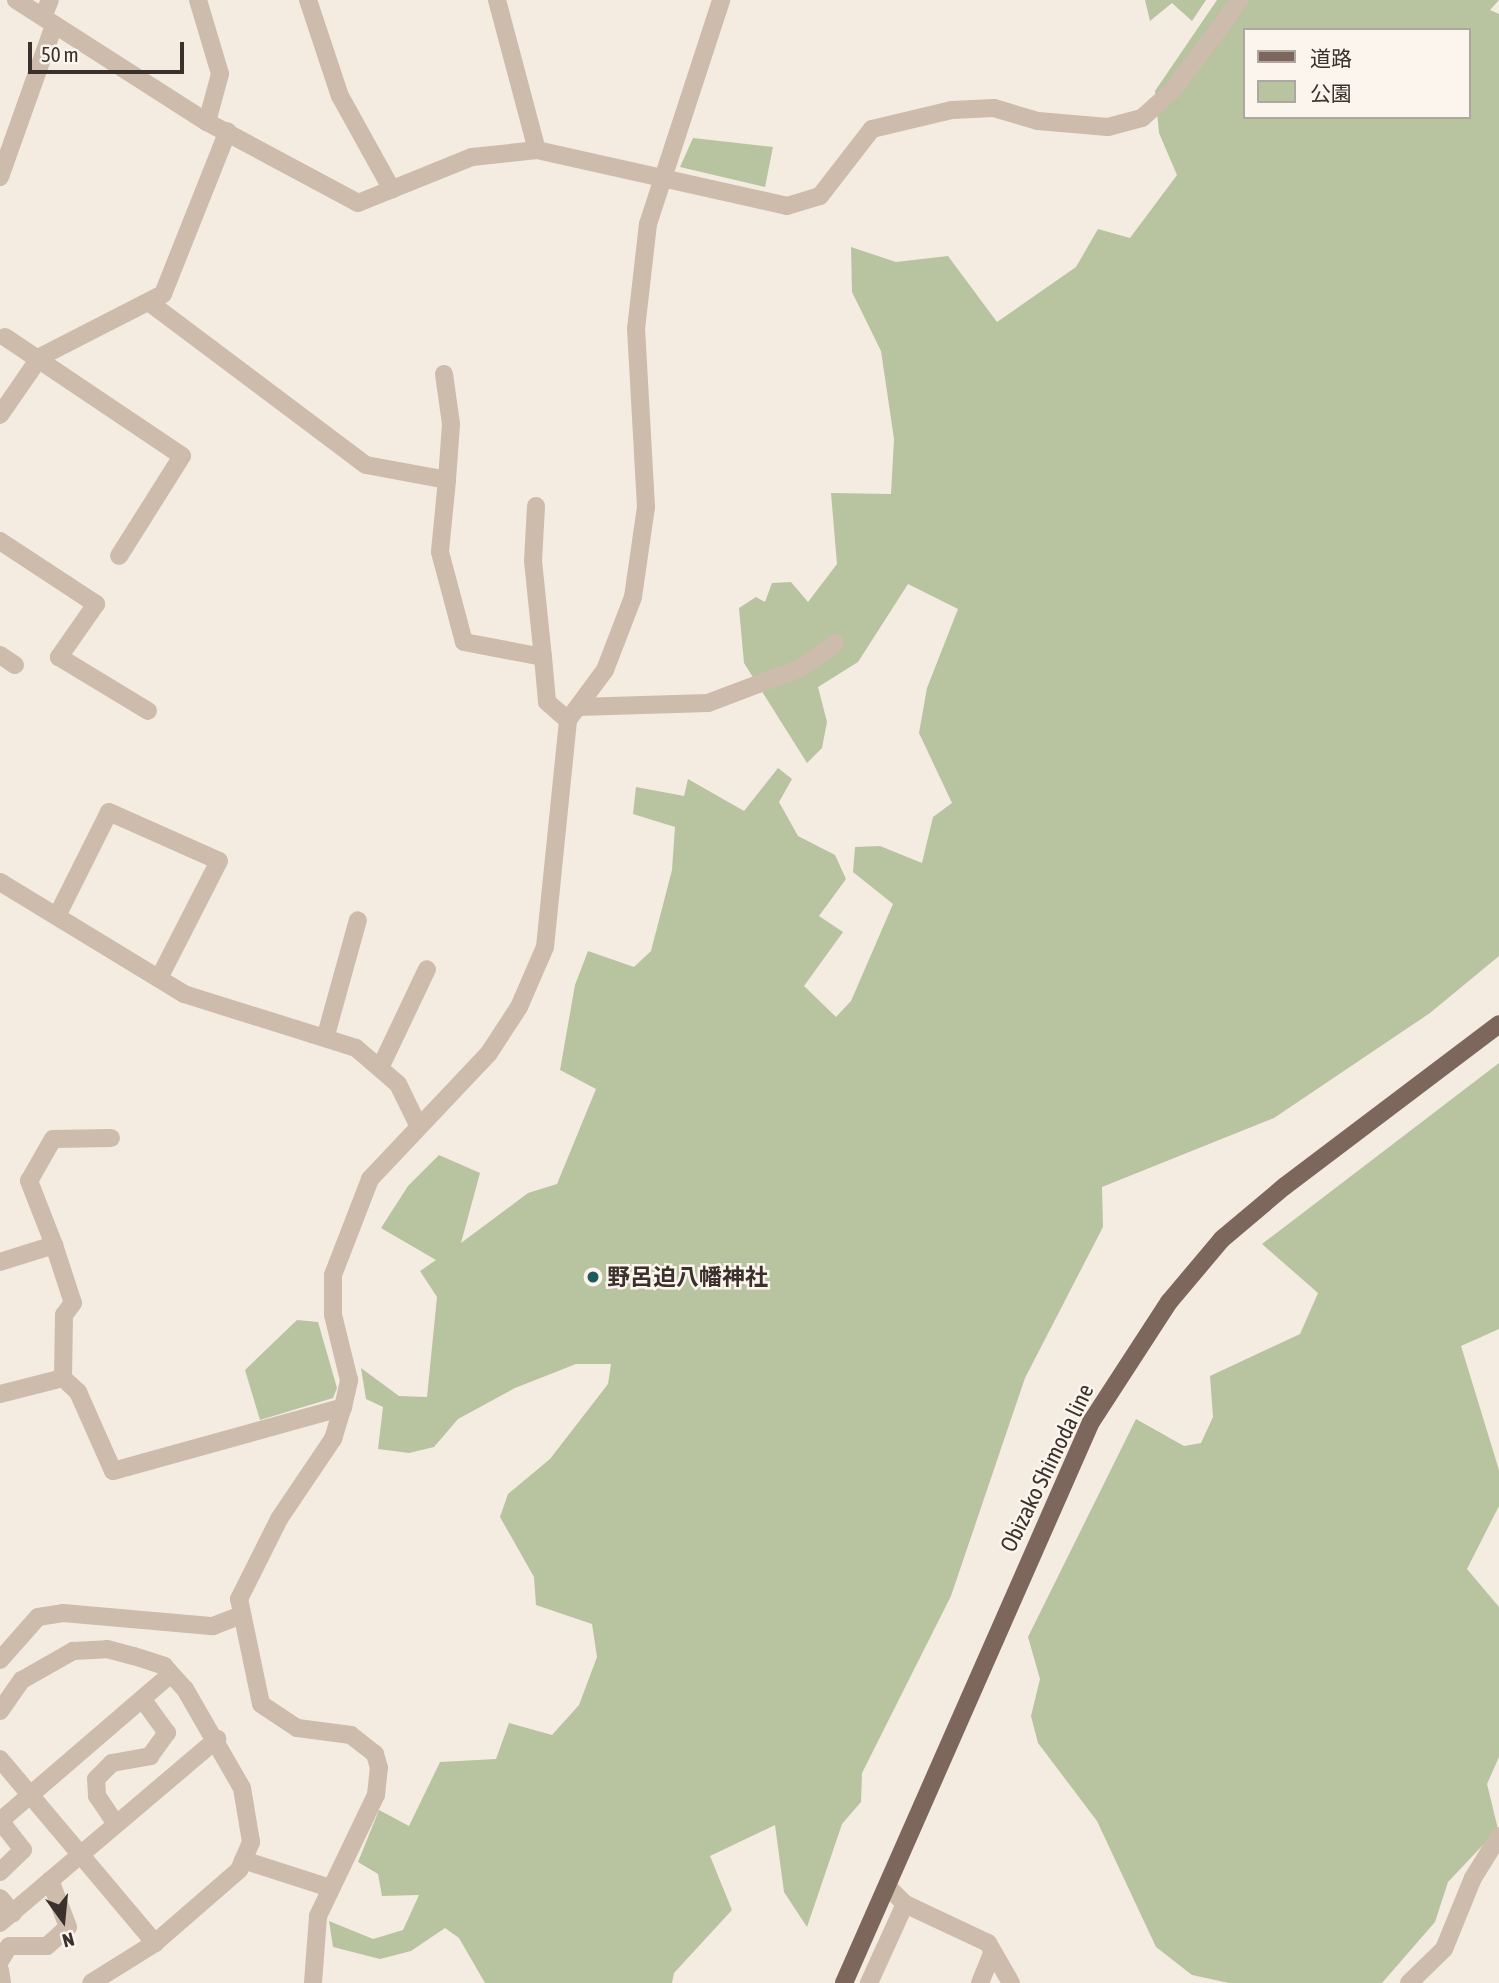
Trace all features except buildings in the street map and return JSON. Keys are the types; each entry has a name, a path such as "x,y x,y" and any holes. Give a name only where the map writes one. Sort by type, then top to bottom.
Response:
{"main road":[{"name":"Obizako Shimoda line","path":"844,1983 1091,1422 1169,1302 1222,1239 1285,1186 1499,1024"}],"street":[{"path":"16,0 207,122 358,202 472,157 537,150 663,173 788,206 820,196 872,129 952,110 994,108 1038,121 1108,127 1133,122 1173,90 1240,0"},
{"path":"0,177 48,21 50,0"},
{"path":"198,0 220,74 207,122"},
{"path":"308,0 340,96 392,190"},
{"path":"497,0 537,150"},
{"path":"313,1983 314,1935 330,1888 376,1795 375,1754 351,1735 298,1728 261,1704 239,1616 239,1599 253,1565 333,1439 343,1407 349,1380 333,1315 333,1275 370,1179 417,1123 489,1053 519,1007 545,947 573,713 605,670 633,597 646,508 636,330 648,224 720,0"},
{"path":"0,415 40,356 150,303 163,294 228,131"},
{"path":"150,303 366,465 447,480"},
{"path":"5,337 40,356 182,456 119,556"},
{"path":"444,374 451,424 440,552 464,642 543,657"},
{"path":"536,506 533,561 547,702 573,713 708,703 801,668 835,643"},
{"path":"0,541 96,604 59,656 148,710"},
{"path":"57,916 109,812 219,861 159,978"},
{"path":"0,882 159,978 261,1021 326,1035 381,1066 417,1123"},
{"path":"326,1035 358,920"},
{"path":"381,1066 427,969"},
{"path":"111,1138 53,1139 29,1181 73,1303 64,1315 63,1378 78,1392 113,1471 343,1407"},
{"path":"0,1262 54,1245"},
{"path":"0,1394 63,1378"},
{"path":"0,1660 38,1617 63,1613 213,1626 239,1616"},
{"path":"0,1711 22,1680 73,1651 107,1649 171,1674 217,1739 242,1788 251,1842 243,1860 215,1894 155,1943 91,1983"},
{"path":"0,1872 23,1850 0,1821 171,1674"},
{"path":"116,1824 97,1796 96,1779 112,1763 150,1756 164,1746 167,1733 143,1700"},
{"path":"0,1898 6,1918 217,1739"},
{"path":"0,1759 7,1781 29,1795 155,1943"},
{"path":"1409,1983 1444,1949 1473,1878 1499,1836"},
{"path":"243,1860 330,1888"},
{"path":"0,1961 9,1946 47,1946 68,1927 50,1880"},
{"path":"888,1888 905,1904 988,1943 1011,1983"},
{"path":"869,1983 905,1904"},
{"path":"979,1983 992,1954"},
{"path":"0,1970 2,1983"}],"green space":[{"path":"1145,0 1206,0 1192,21 1172,3 1150,21"},
{"path":"1217,0 1499,0 1490,10 1499,14 1499,956 1430,1013 1274,1118 1102,1187 1103,1227 1025,1378 951,1596 862,1773 861,1802 842,1824 807,1927 784,1892 775,1825 710,1856 732,1910 674,1973 672,1983 485,1983 459,1938 445,1928 411,1951 380,1959 333,1947 329,1921 373,1939 403,1930 419,1895 382,1896 378,1874 358,1862 379,1810 409,1826 440,1762 496,1759 509,1723 552,1735 579,1705 597,1657 592,1624 536,1605 534,1577 500,1517 508,1494 550,1459 608,1384 611,1364 576,1364 515,1388 458,1419 434,1447 409,1453 378,1449 383,1407 366,1399 361,1368 399,1396 427,1397 437,1297 420,1271 436,1260 381,1228 408,1186 439,1155 480,1173 461,1243 528,1193 557,1184 596,1089 560,1070 575,985 588,951 634,967 651,951 672,870 675,827 633,814 636,787 684,796 688,779 744,811 778,768 792,779 779,802 798,836 835,855 846,879 819,916 843,932 804,986 836,1017 851,1001 893,904 853,872 855,847 880,846 922,863 933,817 952,803 919,733 927,688 958,609 908,584 858,662 818,687 827,722 822,748 807,763 744,663 739,608 756,597 765,602 772,583 791,582 808,602 837,564 831,493 891,494 894,439 881,351 852,292 851,247 896,262 948,256 997,322 1076,267 1098,229 1130,238 1177,175 1159,133 1155,91"},
{"path":"693,138 773,147 765,187 680,167"},
{"path":"1499,1063 1499,1329 1461,1346 1499,1470 1499,1506 1467,1569 1499,1607 1499,1757 1487,1784 1498,1829 1448,1882 1435,1922 1382,1983 1229,1983 1192,1975 1156,1947 1097,1821 1038,1743 1031,1716 1040,1679 1028,1637 1136,1419 1184,1446 1201,1443 1213,1417 1210,1376 1300,1334 1318,1293 1262,1244"},
{"path":"297,1320 318,1322 337,1388 333,1398 260,1420 245,1370"}],"place":[{"name":"野呂迫八幡神社","path":"593,1277"}]}
